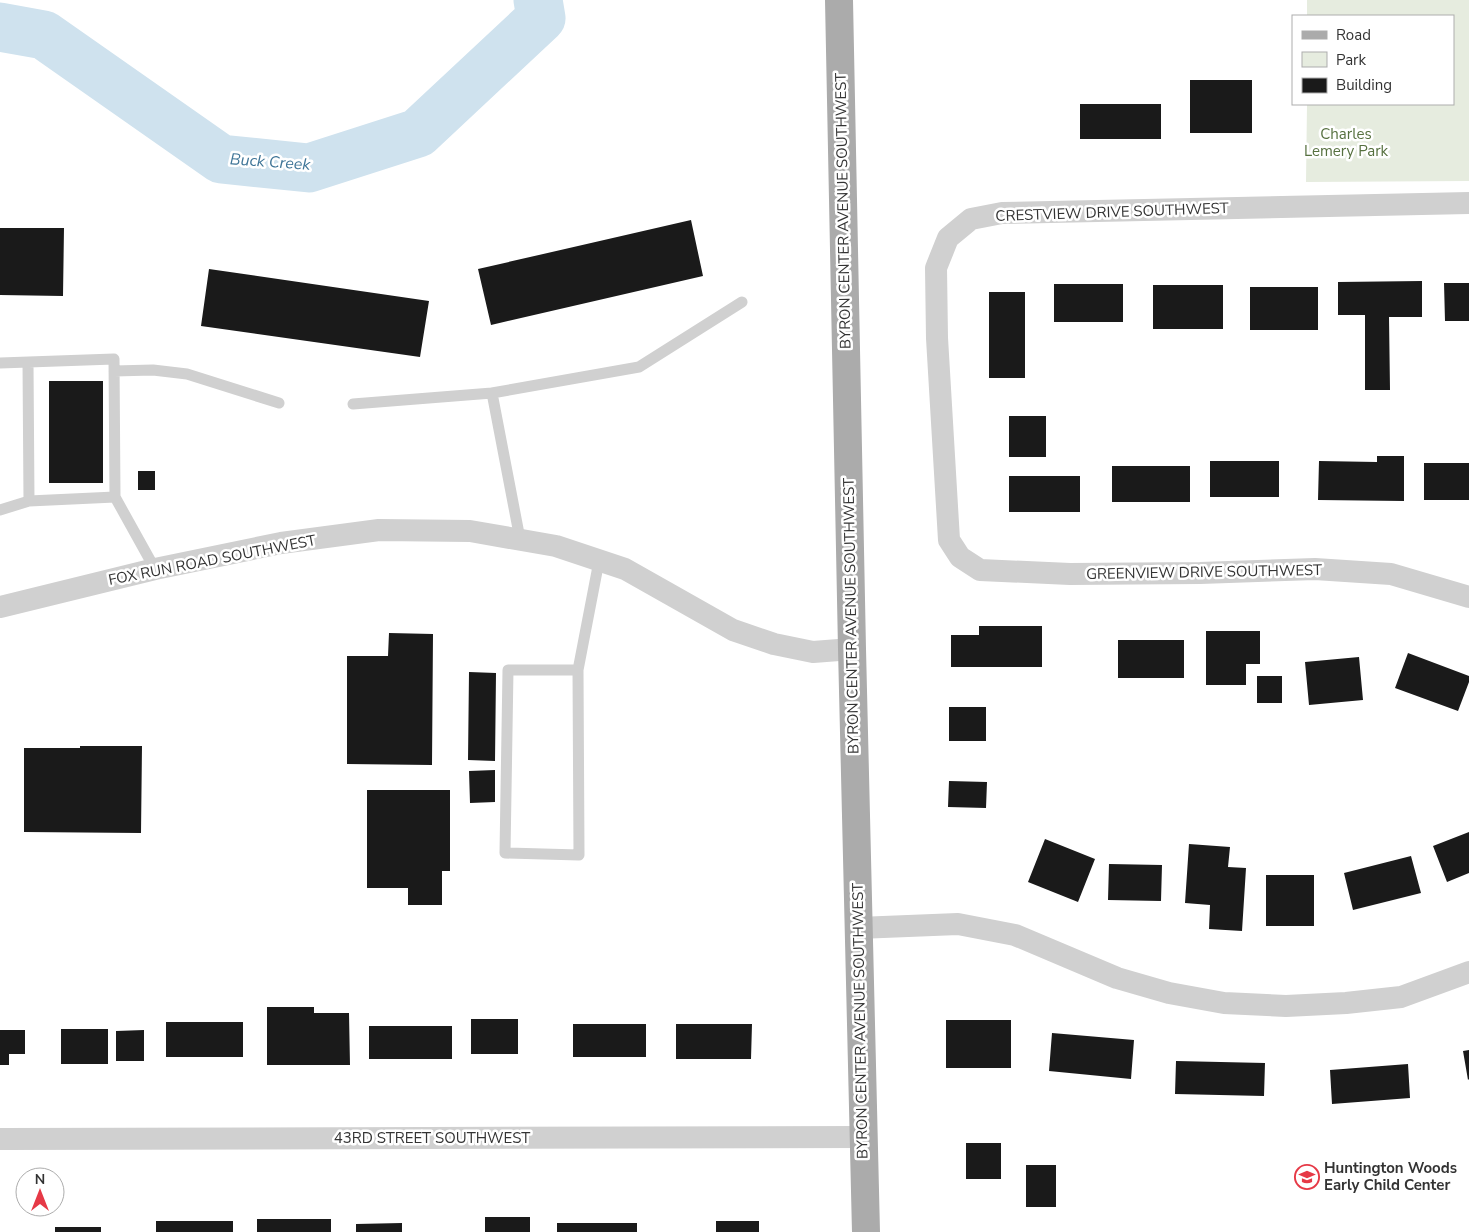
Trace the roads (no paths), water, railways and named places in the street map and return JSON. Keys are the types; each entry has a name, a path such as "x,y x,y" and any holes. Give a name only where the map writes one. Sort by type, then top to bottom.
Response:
{"main road":[{"name":"BYRON CENTER AVENUE SOUTHWEST","path":"839,0 866,1232"}],"street":[{"name":"CRESTVIEW DRIVE SOUTHWEST","path":"949,540 936,268 948,238 971,219 1002,213 1469,203"},
{"name":"FOX RUN ROAD SOUTHWEST","path":"0,607 155,569 281,543 379,530 470,531 556,546 625,570 733,630 766,641 813,652 852,649"},
{"name":"GREENVIEW DRIVE SOUTHWEST","path":"949,540 960,557 980,570 1080,574 1200,573 1315,568 1391,574 1469,597"},
{"path":"858,928 958,924 1014,935 1117,978 1170,993 1224,1003 1286,1006 1346,1004 1401,997 1469,972"},
{"name":"43RD STREET SOUTHWEST","path":"0,1139 863,1137"}],"lane":[{"path":"353,404 492,394 639,367 742,302"},
{"path":"0,364 114,359 115,496 155,569"},
{"path":"28,363 29,501"},
{"path":"114,371 153,370 187,374 279,403"},
{"path":"492,394 520,539"},
{"path":"0,510 29,501 115,496"},
{"path":"578,670 508,670 505,853 579,855 578,670 599,561"}],"waterway":[{"name":"Buck Creek","path":"0,27 44,35 221,159 309,168 418,133 541,18 538,0"}],"place":[{"name":"Huntington Woods Early Child Center","path":"1307,1177"}],"park label":[{"name":"Charles Lemery Park","path":"1346,142"}]}
